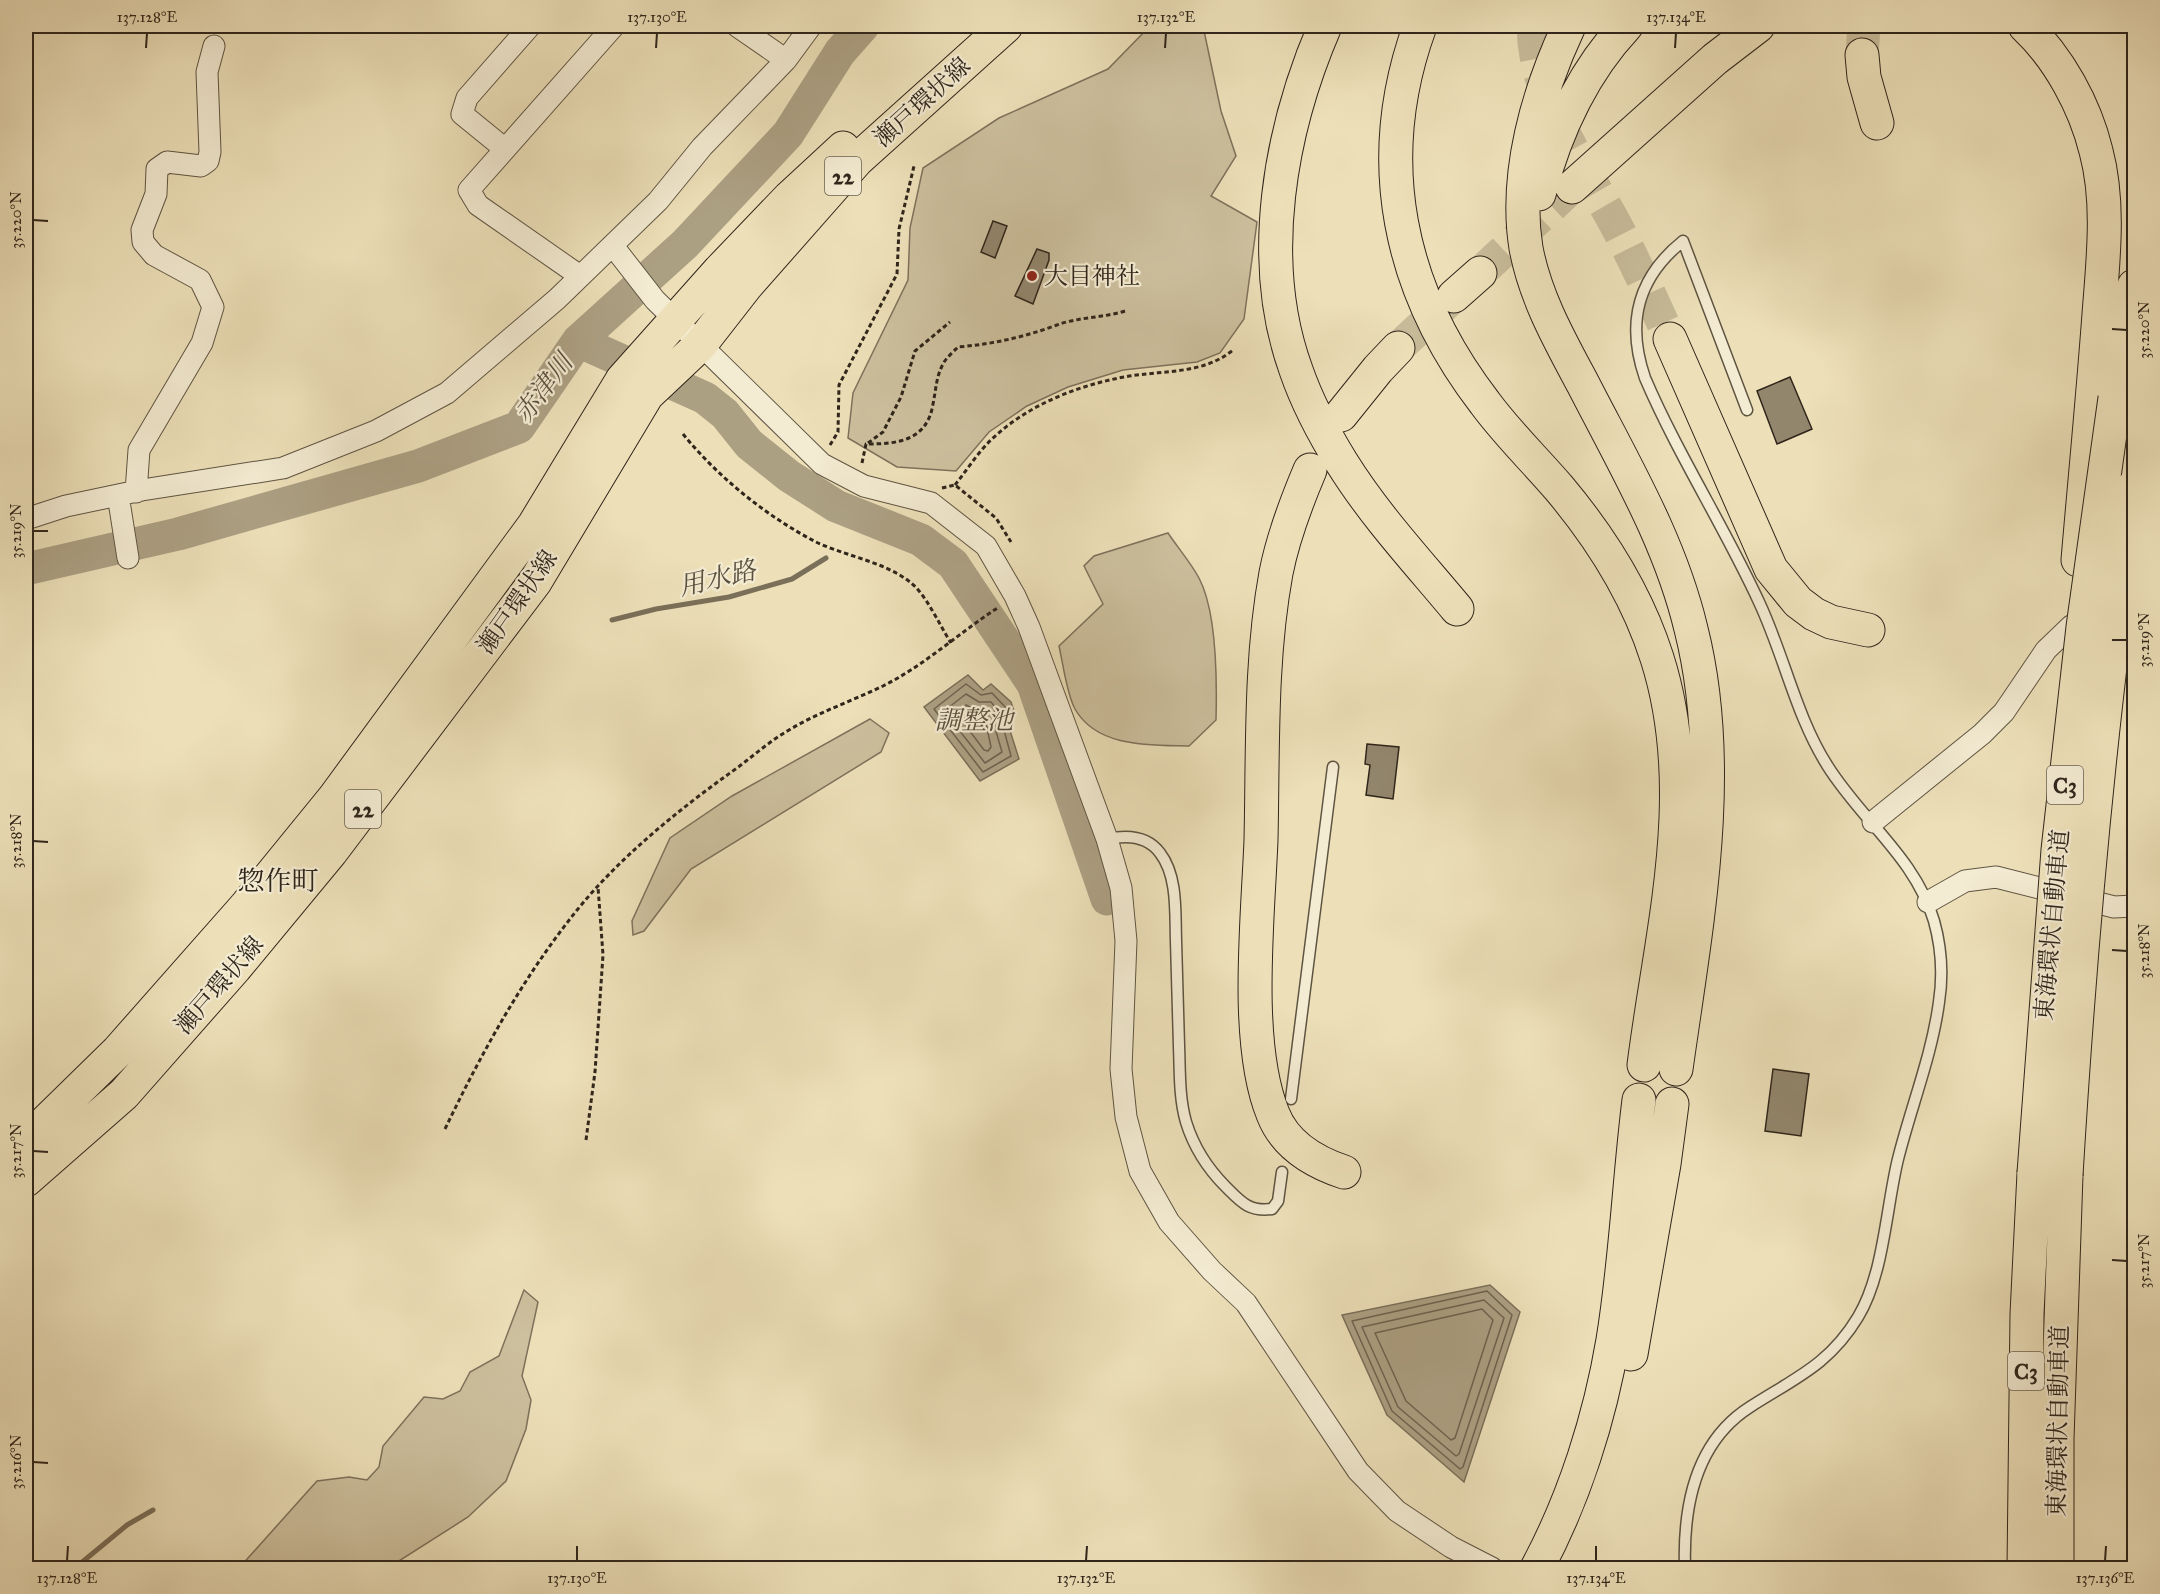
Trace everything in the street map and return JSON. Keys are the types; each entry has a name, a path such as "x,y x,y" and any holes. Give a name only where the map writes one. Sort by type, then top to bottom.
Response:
{"main road":[{"name":"瀬戸環状線","path":"26,1180 124,1094 235,968 331,852 535,582 635,388 661,321 790,197 948,57 979,26"},
{"name":"瀬戸環状線","path":"26,1141 125,1042 246,906 334,798 635,388 689,356 746,286 857,160 1006,26"},
{"path":"1325,26 1297,99 1282,174 1278,271 1287,339 1308,398 1343,464 1366,499 1457,609"},
{"path":"1420,26 1406,72 1395,133 1396,194 1408,250 1422,290 1448,345 1472,385 1567,498 1616,568 1644,625 1666,692 1677,762 1677,827 1644,1065"},
{"path":"1406,72 1429,26"},
{"path":"1569,26 1546,82 1526,170 1526,246 1540,297 1663,542 1692,629 1700,671 1706,755 1705,807 1697,912 1676,1069"},
{"path":"1540,297 1533,247 1543,180 1559,134 1582,85 1610,43 1626,26"},
{"path":"1572,187 1715,59 1758,26"},
{"path":"2005,26 2034,49 2077,101"},
{"path":"2025,26 2050,55 2077,101 2096,151 2103,204 2104,398"},
{"path":"1862,55 1864,77 1877,123"},
{"path":"1454,296 1479,273"},
{"name":"東海環状自動車道","path":"2024,1569 2027,1314 2034,1173 2058,850 2084,616 2104,398 2134,286"},
{"path":"1670,339 1772,569 1798,602 1814,614 1831,622 1868,630"},
{"path":"1341,415 1398,348"},
{"path":"1310,470 1285,535 1271,612 1265,707 1257,1016 1261,1076 1273,1116 1282,1132 1310,1158 1344,1172"},
{"name":"東海環状自動車道","path":"2056,1569 2057,1439 2066,1175 2083,917 2114,631 2134,486"},
{"path":"2083,917 2097,832 2134,545"},
{"path":"1546,1567 1605,1382 1618,1297 1640,1100"},
{"path":"1546,1567 1598,1480 1625,1388 1642,1297 1672,1104"}],"street":[{"path":"505,149 462,114 467,98 530,26"},
{"path":"580,276 478,205 469,190 614,26"},
{"path":"737,26 786,60"},
{"path":"26,519 66,506 124,498 283,468 376,431 447,393 557,299 658,201 702,147 752,92 786,60 811,26"},
{"path":"128,558 124,498 139,450 202,343 213,306 200,280 154,255 143,242 142,230 156,194 157,169 167,162 201,166 208,161 210,152 207,72 214,46"},
{"path":"613,246 632,272 661,321 689,356 822,464 858,483 931,503 986,546 1016,596 1029,627 1107,839 1121,888 1126,941 1121,1069 1126,1117 1140,1171 1169,1222 1212,1271 1246,1303 1358,1471 1396,1511 1451,1547 1491,1569"},
{"path":"1873,822 1982,734 2010,705 2046,650 2071,626"},
{"path":"1928,902 1965,881 1996,876 2114,907 2134,906"}],"lane":[{"path":"1685,1569 1688,1502 1701,1465 1715,1440 1731,1420 1816,1366 1843,1342 1863,1308 1875,1275 1898,1160 1940,1000 1939,947 1928,902 1909,867 1843,788 1814,742 1757,598 1656,403 1638,360 1636,321 1644,287 1666,254 1683,241 1748,410"},
{"path":"1292,1100 1333,767"},
{"path":"1107,839 1121,836 1148,842 1162,855 1170,877 1175,907 1180,1087 1186,1122 1197,1149 1211,1173 1246,1207 1259,1210 1272,1209 1278,1201 1282,1172"}],"path":[{"path":"822,464 834,435 838,432 839,385 897,274 899,229 914,166"},
{"path":"866,444 892,444 918,434 924,428 929,422 940,369 958,347 995,344 1044,332 1058,324 1125,311"},
{"path":"858,483 866,444 883,432 901,397 915,351 950,322"},
{"path":"931,503 939,488 955,485 992,439 1029,411 1070,392 1124,377 1198,368 1222,359 1233,350"},
{"path":"683,434 729,482 772,515 814,541 911,582 951,643"},
{"path":"955,485 996,518 1011,542"},
{"path":"445,1129 477,1062 529,978 570,918 598,887 694,799 788,731 833,707 884,685 951,643 970,626 1016,596"},
{"path":"586,1140 595,1072 603,955 598,887"}],"shaded area":[{"path":"1150,26 1203,26 1221,111 1236,156 1211,196 1257,222 1244,319 1220,353 1197,362 1123,370 1068,387 1027,406 989,432 956,471 897,467 848,438 853,393 908,280 910,228 923,168 999,118 1108,69"},
{"path":"1168,533 1196,572 1205,592 1215,648 1216,720 1189,746 1126,742 1111,738 1085,722 1072,703 1059,646 1103,604 1084,566 1094,556"},
{"path":"870,719 889,733 881,752 691,869 644,931 633,935 632,921 670,838 732,796"},
{"path":"524,1290 538,1302 522,1376 531,1400 526,1429 506,1481 468,1517 388,1568 239,1568 317,1481 349,1477 367,1480 379,1467 383,1446 424,1397 443,1399 460,1391 470,1372 499,1356"}],"water":[{"name":"調整池","path":"968,675 983,690 991,684 1011,702 1015,714 1006,718 1019,759 980,781 924,707"},
{"path":"1490,1285 1520,1312 1464,1482 1387,1415 1342,1315"}],"building":[{"path":"993,221 1007,226 995,258 981,252"},
{"name":"大目神社","path":"1037,249 1049,253 1049,260 1033,304 1015,296"},
{"path":"1790,377 1812,429 1777,444 1757,391"},
{"path":"1367,744 1399,747 1393,799 1366,795 1370,765 1365,764"},
{"path":"1773,1069 1809,1074 1801,1136 1765,1131"}],"waterway":[{"name":"赤津川","path":"26,569 178,534 418,466 519,427 578,341 685,244 788,134 840,52 863,26"},
{"path":"578,341 705,398 725,414 749,444 789,476 836,506 921,540 953,564 1033,684 1107,899"},
{"name":"用水路","path":"612,620 656,609 729,597 792,579 826,558"},
{"path":"75,1568 127,1525 153,1510"}],"tunnel":[{"path":"1533,26 1542,81 1552,107 1577,158 1619,231 1670,339"},
{"path":"1862,55 1864,26"},
{"path":"1480,273 1572,187"},
{"path":"1398,348 1453,297"}],"place":[{"name":"大目神社","path":"1032,276"}],"district":[{"name":"惣作町","path":"278,881"}]}
